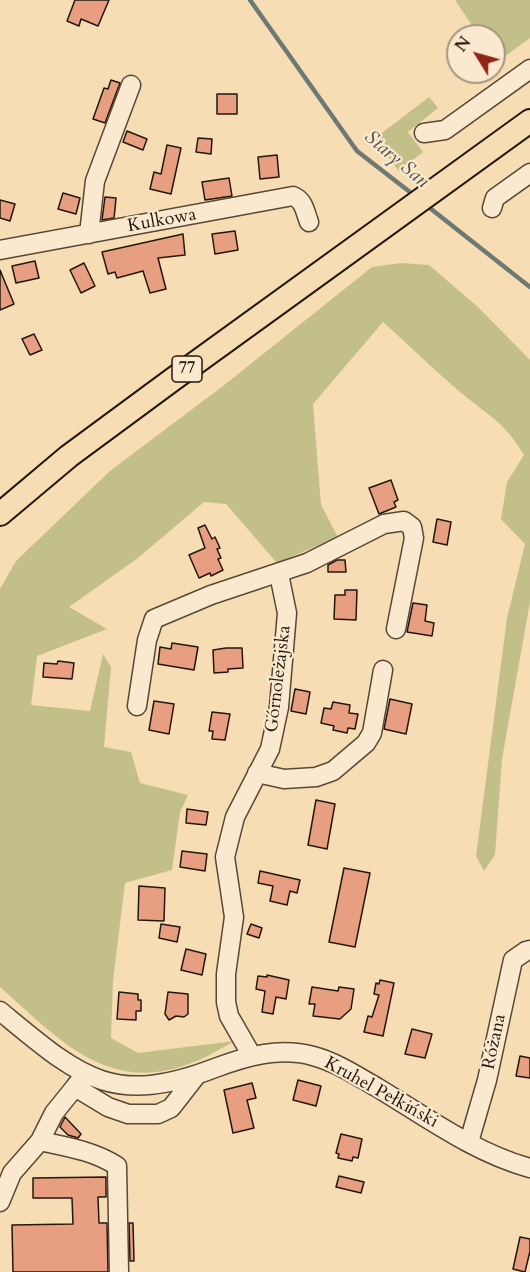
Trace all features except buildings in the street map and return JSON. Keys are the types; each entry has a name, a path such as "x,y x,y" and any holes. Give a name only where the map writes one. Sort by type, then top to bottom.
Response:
{"main road":[{"name":"77","path":"0,514 102,431 530,121"}],"street":[{"path":"424,133 445,130 530,69"},
{"path":"89,234 96,181 131,85"},
{"path":"492,208 495,198 530,173"},
{"name":"Kulkowa","path":"0,250 293,196 302,203 309,222"},
{"path":"137,706 147,640 154,619 211,596 307,563 384,524 404,521 412,527 414,538 396,629"},
{"name":"Górnoleżajska","path":"252,1056 229,1016 226,1002 226,974 234,916 225,856 235,817 270,749 279,707 287,613 279,573"},
{"path":"257,773 284,778 305,778 333,771 366,743 372,733 383,670"},
{"name":"Różana","path":"469,1142 487,1080 513,960 530,950"},
{"name":"Kruhel Pełkiński","path":"0,1011 53,1054 80,1080 130,1087 154,1086 196,1076 266,1053 310,1055 346,1069 495,1156 530,1168"},
{"path":"0,1202 12,1173 40,1141 54,1113 80,1080 108,1107 128,1114 158,1114 171,1108 196,1076"},
{"path":"40,1141 81,1149 117,1166 119,1272"}],"shaded area":[{"path":"455,0 530,0 530,38 506,55 506,24 471,24"},
{"path":"429,97 438,108 408,132 423,152 399,171 374,139"},
{"path":"401,263 429,265 478,307 530,360 530,602 502,759 495,855 484,871 476,856 507,618 525,544 501,519 507,482 524,455 500,424 383,322 313,404 321,505 338,537 277,563 226,504 204,502 138,558 69,607 107,629 37,656 31,705 90,711 103,654 111,667 104,747 131,752 140,783 188,795 180,812 172,870 125,883 113,981 111,1038 138,1053 235,1041 199,1060 163,1071 136,1072 110,1067 87,1057 65,1043 0,987 0,589 16,561 110,471 223,386 372,267"}],"waterway":[{"name":"Stary San","path":"250,0 357,151 415,196"},
{"name":"Stary San","path":"426,205 530,287"}]}
